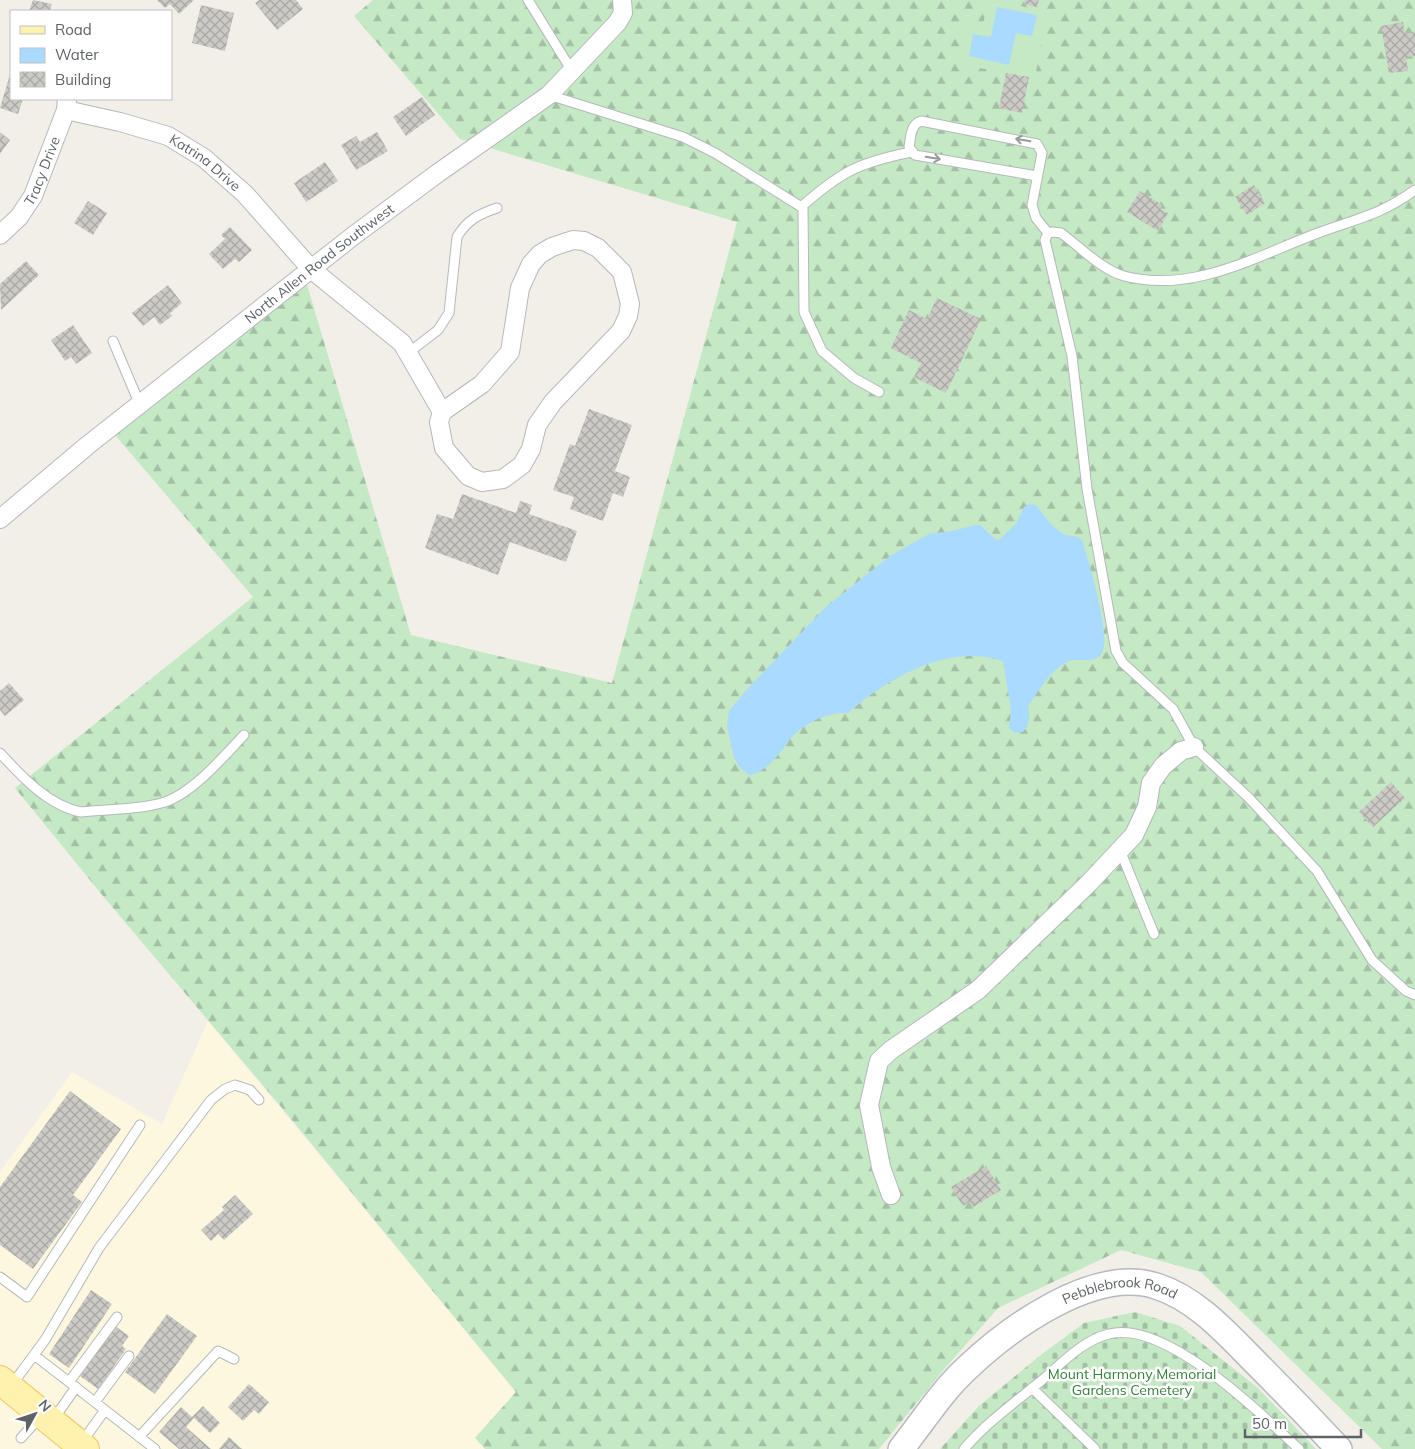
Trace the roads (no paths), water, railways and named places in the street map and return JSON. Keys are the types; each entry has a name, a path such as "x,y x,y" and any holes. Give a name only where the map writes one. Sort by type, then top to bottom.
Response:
{"main road":[{"path":"5,1384 82,1447"}],"street":[{"name":"North Allen Road Southwest","path":"0,519 140,404 311,269 438,173 549,95 617,23 623,13 622,0"},
{"name":"Katrina Drive","path":"67,104 168,136 204,158 245,194 311,269 402,343 442,412"},
{"name":"Tracy Drive","path":"0,235 19,217 33,196 67,104"},
{"path":"584,241 608,256 622,272 630,304 628,316 621,332 553,402 537,425 527,457 513,473 503,478 482,482 468,476 444,448 439,422 442,412 482,384 510,352 520,288 526,272 540,254 564,242 584,241"},
{"path":"891,1195 880,1167 869,1105 880,1061 891,1050 978,990 1089,883 1134,835 1147,807 1151,783 1162,766 1181,751 1194,747"},
{"name":"Pebblebrook Road","path":"901,1449 964,1371 998,1340 1040,1313 1069,1299 1101,1286 1126,1282 1156,1286 1191,1304 1218,1326 1339,1449"}],"lane":[{"path":"528,0 572,71"},
{"path":"549,95 683,137 715,154 803,208 804,312 822,350 854,378 879,392"},
{"path":"1037,176 915,155 909,147 912,129 914,125 921,121 1037,144 1042,153 1032,205 1036,218 1048,233"},
{"path":"801,207 848,170 870,160 911,152"},
{"path":"1048,233 1061,233 1102,264 1122,275 1144,280 1182,280 1223,271 1319,233 1374,215 1415,190"},
{"path":"408,353 438,330 449,312 457,237 462,227 477,215 497,208"},
{"path":"1048,233 1045,240 1072,356 1087,489 1116,651 1123,664 1173,709 1194,747 1249,798 1317,871 1372,960 1406,991 1415,994"},
{"path":"113,341 140,404"},
{"path":"0,754 53,802 67,810 81,812 166,802 183,792 203,776 244,735"},
{"path":"1119,850 1154,934"},
{"path":"5,1384 34,1355 99,1248 211,1100 225,1088 235,1085 250,1090 259,1100"},
{"path":"0,1277 27,1297 140,1125"},
{"path":"20,1438 47,1418 73,1385 117,1317"},
{"path":"964,1449 975,1436 1032,1388 1099,1336 1127,1332 1147,1336 1180,1352 1217,1378 1261,1414 1299,1449"},
{"path":"139,1437 218,1351 234,1359"},
{"path":"34,1355 139,1437 144,1446 155,1449"},
{"path":"95,1402 129,1356"},
{"path":"1032,1388 1095,1449"},
{"path":"82,1447 105,1410"}],"water":[{"path":"997,7 1037,15 1032,36 1016,33 1009,65 969,56 973,34 991,37"},
{"path":"1029,504 1036,505 1048,521 1060,531 1082,540 1098,600 1104,635 1100,656 1089,660 1074,660 1063,664 1046,680 1028,706 1029,720 1023,732 1015,733 1009,728 1011,710 1003,661 982,657 961,657 940,660 920,667 900,676 848,713 831,714 814,721 792,737 766,767 755,774 749,775 739,767 734,757 727,726 729,711 749,687 826,607 890,556 929,534 980,525 995,539 999,540 1016,524 1024,507"}],"park label":[{"name":"Mount Harmony Memorial Gardens Cemetery","path":"1132,1382"}]}
